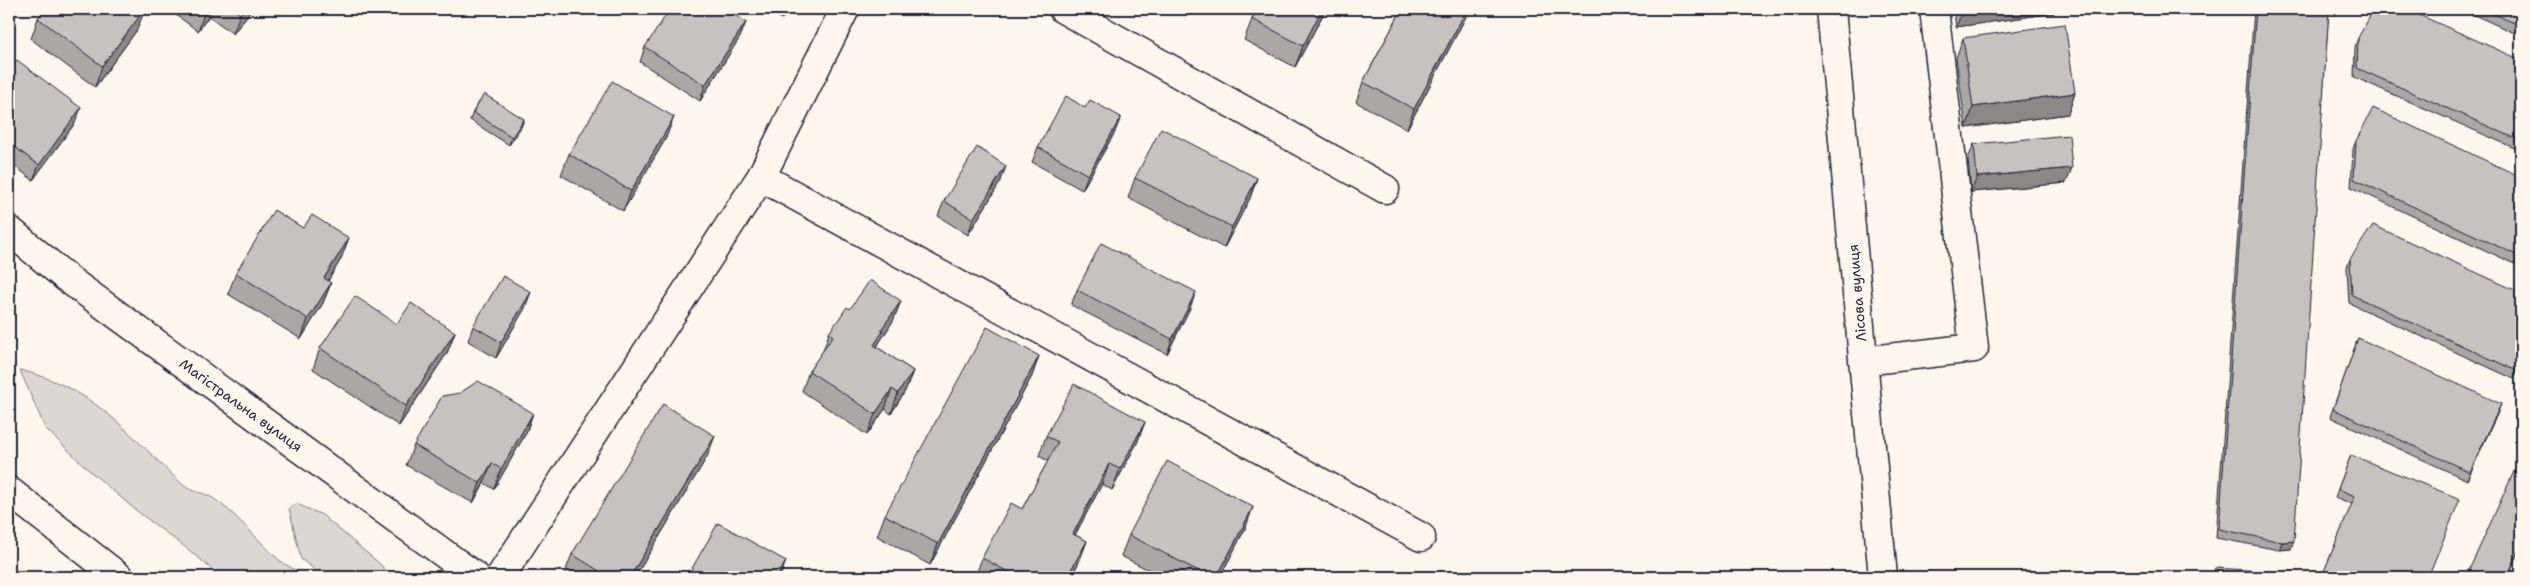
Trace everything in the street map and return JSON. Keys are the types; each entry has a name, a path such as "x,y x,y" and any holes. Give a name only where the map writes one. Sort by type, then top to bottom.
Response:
{"main road":[{"path":"500,577 761,177 845,9"},
{"path":"1063,9 1385,189"},
{"name":"Лісова вулиця","path":"1832,9 1883,577"},
{"path":"1863,361 1974,348 1934,9"},
{"path":"761,177 1421,537"},
{"name":"Магістральна вулиця","path":"9,230 68,279 476,577"},
{"path":"9,491 119,577"}],"shaded area":[{"path":"20,370 47,378 91,401 128,431 183,485 223,505 278,559 307,577 221,577 189,550 138,512 92,473 45,428"},
{"path":"297,504 322,515 381,565 389,577 324,577 301,559 289,508"}],"building":[{"path":"45,9 145,9 102,66 38,18"},
{"path":"234,9 244,9 240,14"},
{"path":"670,9 725,9 746,22 705,85 645,47"},
{"path":"1257,9 1322,9 1303,46 1252,19"},
{"path":"1402,9 1467,9 1414,109 1363,82"},
{"path":"1961,9 1984,9 1962,12"},
{"path":"2256,9 2329,9 2294,541 2282,542 2219,529"},
{"path":"2374,9 2406,9 2521,60 2521,141 2357,68 2358,38"},
{"path":"2483,9 2521,9 2521,26"},
{"path":"2065,24 2075,93 1973,107 1963,38"},
{"path":"17,60 81,108 39,165 9,143 9,71"},
{"path":"612,81 674,117 631,191 569,154"},
{"path":"484,94 524,119 512,137 473,112"},
{"path":"1066,96 1085,108 1090,100 1121,117 1088,175 1038,147"},
{"path":"2373,108 2521,177 2521,257 2354,179 2356,141"},
{"path":"1161,128 1257,178 1232,227 1135,178"},
{"path":"2069,135 2072,168 1977,177 1974,144"},
{"path":"977,147 1006,166 973,219 944,201"},
{"path":"274,210 303,228 312,215 349,238 324,278 331,283 308,319 236,273"},
{"path":"2373,225 2521,293 2521,362 2517,371 2352,295 2350,259"},
{"path":"1101,243 1196,292 1172,339 1077,290"},
{"path":"503,276 531,292 501,342 473,326"},
{"path":"870,280 901,301 881,330 883,331 874,345 913,371 898,393 892,389 875,414 809,371 833,336 829,333 847,307 850,309"},
{"path":"355,296 397,324 411,303 455,332 406,406 320,348"},
{"path":"987,327 1039,356 938,544 885,515"},
{"path":"2358,338 2501,404 2470,472 2333,409"},
{"path":"478,381 533,413 501,469 492,463 480,483 414,445 442,396 460,393"},
{"path":"1074,384 1145,422 1120,469 1109,464 1073,534 1087,541 1067,577 1018,577 982,558 1011,503 1022,509 1058,442 1046,436"},
{"path":"663,404 715,436 630,577 609,577 572,554"},
{"path":"2351,455 2460,499 2428,577 2322,576 2355,496 2338,489"},
{"path":"2521,456 2521,546 2507,577 2466,577"},
{"path":"1167,461 1253,507 1217,577 1210,577 1129,535"},
{"path":"718,523 786,561 777,577 687,577"},
{"path":"2215,568 2293,573 2293,577 2214,577"}]}
